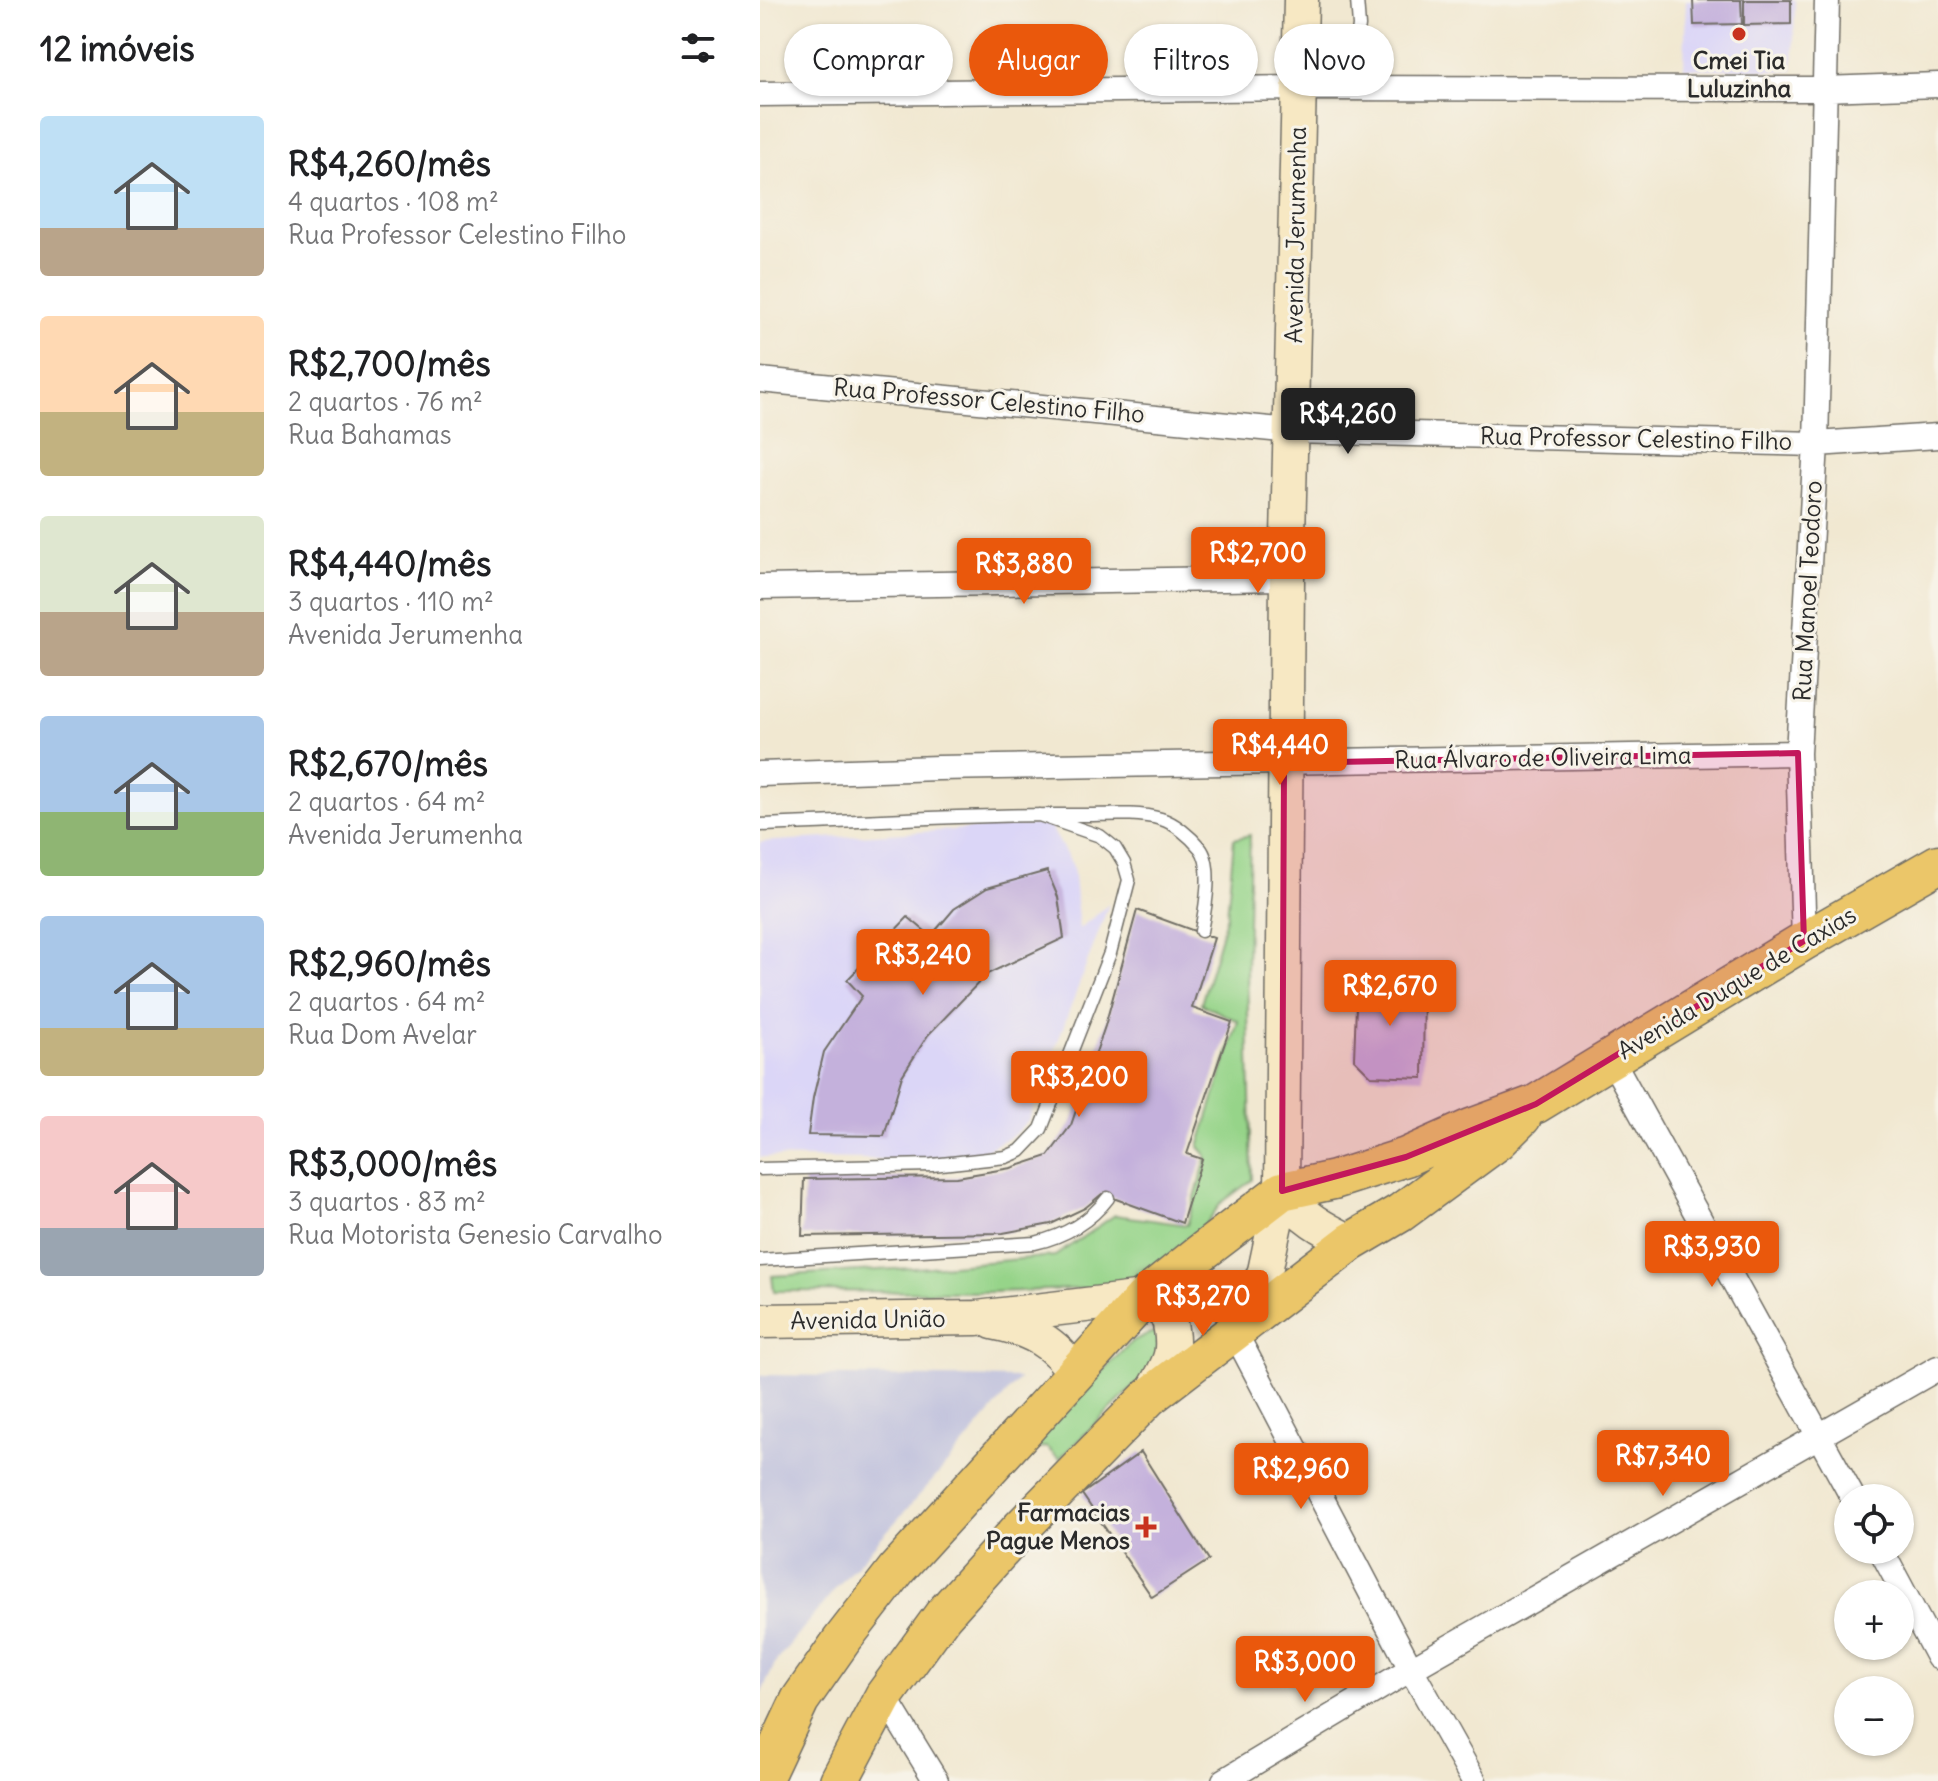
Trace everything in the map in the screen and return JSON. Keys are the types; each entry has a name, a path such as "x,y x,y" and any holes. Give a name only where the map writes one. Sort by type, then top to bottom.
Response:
{"main road":[{"name":"Avenida Jerumenha","path":"1300,24 1301,0"},
{"name":"Avenida Jerumenha","path":"1234,1331 1265,1271 1282,1191 1284,763 1299,96"},
{"name":"Avenida Duque de Caxias","path":"762,1781 800,1700 897,1569 1144,1298 1282,1191 1334,1180 1406,1157 1536,1104 1804,941 1938,864"},
{"name":"Avenida Duque de Caxias","path":"1234,1331 1351,1242 1400,1213 1498,1141 1536,1104"},
{"path":"1282,1191 1295,1209 1314,1223 1351,1242"},
{"path":"1144,1298 1168,1315 1174,1340 1171,1359 1149,1397"},
{"name":"Avenida União","path":"760,1321 977,1318 1144,1298"},
{"name":"Avenida União","path":"977,1318 1020,1327 1043,1339 1065,1358 1075,1374"},
{"path":"839,1781 884,1696 943,1615 1022,1527 1149,1397 1234,1331"}],"street":[{"name":"Rua Manoel Teodoro","path":"1804,941 1798,753 1816,444 1827,0"},
{"path":"1394,89 1823,89 1938,85"},
{"path":"760,94 1274,88"},
{"name":"Rua Professor Celestino Filho","path":"760,380 1292,431 1816,444 1938,436"},
{"path":"760,587 1287,578"},
{"name":"Rua Álvaro de Oliveira Lima","path":"760,774 1798,753"},
{"path":"1611,1058 1846,1484"},
{"path":"1234,1331 1411,1669 1474,1781"},
{"path":"1224,1781 1411,1669 1938,1368"},
{"path":"1888,1564 1938,1657"},
{"path":"884,1696 936,1781"}],"lane":[{"path":"1357,0 1359,24"},
{"path":"760,825 1039,815 1145,816 1165,820 1203,850 1207,876 1201,931"},
{"path":"760,1169 932,1165 1006,1157 1020,1151 1041,1129 1110,953 1129,880 1115,848 1100,836 1039,815"},
{"path":"760,1260 1035,1243 1060,1237 1080,1225 1108,1198"}],"highlighted area":[{"path":"1798,753 1804,941 1536,1104 1406,1157 1282,1191 1284,763"}],"shaded area":[{"name":"Cmei Tia Luluzinha","path":"1686,0 1795,0 1793,71 1684,68"},
{"path":"1049,824 1073,866 1079,929 1109,904 1029,1119 1016,1133 990,1148 963,1158 760,1157 760,842"},
{"path":"760,1375 1020,1378 777,1660 760,1696"}],"green space":[{"path":"1250,835 1247,969 1252,1180 1221,1203 1193,1242 1152,1273 1100,1288 991,1292 774,1291 772,1276 1055,1256 1115,1215 1187,1225 1207,1156 1199,1147 1238,1021 1201,1004 1227,915 1234,839"},
{"path":"1153,1332 1167,1336 1171,1351 1059,1459 1046,1447 1027,1449 1132,1341"}],"building":[{"path":"1693,0 1741,0 1742,24 1694,25"},
{"path":"1744,0 1791,0 1791,24 1744,25"},
{"path":"1047,871 1058,897 1064,938 987,974 928,1035 902,1076 884,1136 808,1135 824,1052 862,996 847,980 908,917 931,936 954,909 987,888"},
{"path":"1137,910 1214,938 1192,1008 1232,1022 1187,1154 1202,1159 1182,1223 1102,1194 1085,1208 1051,1224 1003,1233 802,1236 804,1179 957,1177 1011,1168 1048,1156 1071,1125 1105,1026"},
{"path":"1357,979 1424,982 1423,1078 1371,1076 1354,1059"},
{"name":"Farmacias Pague Menos","path":"1141,1452 1209,1560 1152,1597 1082,1494"}],"place":[{"name":"Cmei Tia Luluzinha","path":"1739,34"},
{"name":"Farmacias Pague Menos","path":"1146,1527"}]}
